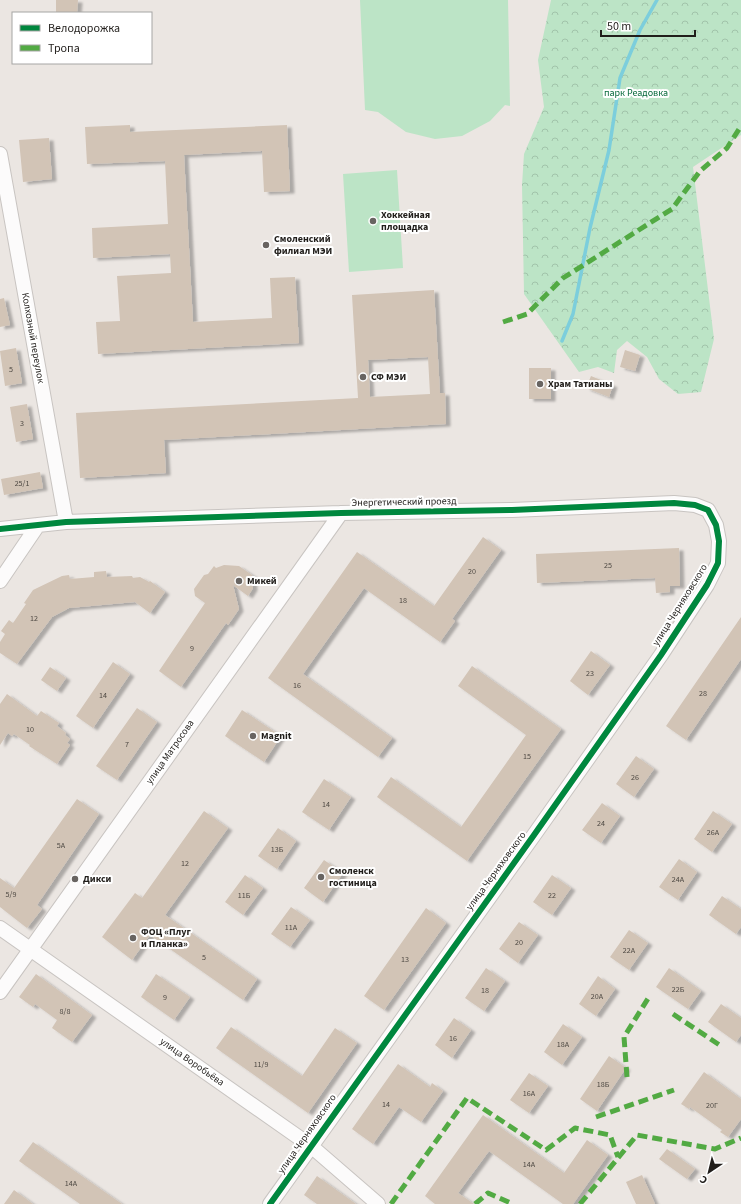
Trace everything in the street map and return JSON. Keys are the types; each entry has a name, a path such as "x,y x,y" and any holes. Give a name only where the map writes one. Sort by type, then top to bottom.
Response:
{"street":[{"name":"Колхозный переулок","path":"0,154 66,522"},
{"name":"Энергетический проезд","path":"0,529 66,522 341,513 512,510 674,503 695,505 708,510 716,525 719,541"},
{"name":"улица Матросова","path":"0,992 341,513"},
{"path":"0,581 38,525"},
{"name":"улица Черняховского","path":"270,1204 661,655 707,585 718,562 719,541"},
{"name":"улица Воробьёва","path":"0,928 311,1146 378,1204"}],"green space":[{"path":"360,0 508,0 510,106 505,105 490,121 462,136 435,139 406,132 378,112 365,110"},
{"name":"парк Реадовка","path":"551,0 741,0 741,135 693,167 714,339 701,392 678,394 659,379 647,357 627,341 617,350 614,373 598,367 579,372 524,294 522,185 524,154 544,107 538,60"},
{"name":"Хоккейная площадка","path":"397,170 403,268 349,272 343,174"}],"building":[{"path":"56,0 78,0 77,12 56,12"},
{"path":"130,125 130,132 287,125 290,191 264,192 262,151 184,155 193,322 272,318 270,278 295,277 299,343 98,354 96,322 120,321 117,276 171,273 170,254 93,258 92,228 168,224 165,161 87,164 85,127"},
{"path":"49,138 52,179 23,182 19,140"},
{"name":"СФ МЭИ","path":"434,290 440,393 445,393 446,424 164,440 166,473 80,478 76,413 358,398 352,295","holes":["428,357 430,394 370,397 368,360"]},
{"path":"4,298 10,325 0,327 0,299"},
{"path":"16,348 22,383 5,386 0,351"},
{"path":"625,350 640,355 635,371 620,367"},
{"name":"Храм Татианы","path":"529,368 551,368 551,399 529,399"},
{"path":"591,376 613,385 609,397 586,388"},
{"path":"27,404 33,439 16,442 10,407"},
{"path":"40,472 43,488 4,495 1,479"},
{"path":"483,537 501,550 452,619 455,621 440,642 364,588 303,674 392,738 378,757 268,678 357,552 434,606"},
{"path":"679,548 680,586 670,586 670,592 656,593 655,578 537,583 536,554"},
{"path":"224,565 239,566 252,575 253,588 248,596 233,585 239,609 228,625 226,623 181,687 159,671 205,603 195,596 194,589 204,575 208,574 214,566 216,568"},
{"path":"106,571 107,577 140,577 149,582 150,581 165,592 150,613 135,602 69,608 52,617 17,664 0,653 0,642 5,634 1,631 9,620 13,623 26,604 24,603 33,590 62,576 69,575 70,579 94,577 94,572"},
{"path":"741,617 741,659 686,740 666,726"},
{"path":"591,651 610,665 588,695 570,681"},
{"path":"113,662 130,674 93,728 76,716"},
{"path":"472,666 561,729 467,861 377,797 391,777 461,827 526,735 458,686"},
{"path":"50,667 66,678 57,691 41,680"},
{"path":"7,694 37,716 41,711 59,723 57,726 66,733 65,735 70,739 67,743 70,745 57,764 29,746 30,745 14,734 12,736 8,733 0,745 0,704"},
{"path":"137,708 157,722 117,780 96,766"},
{"name":"Magnit","path":"242,710 281,736 264,762 225,736"},
{"path":"636,756 654,769 634,797 616,784"},
{"path":"324,779 351,797 329,830 302,812"},
{"path":"77,799 99,814 37,905 42,909 27,928 0,907 0,878 14,888"},
{"path":"602,803 620,816 601,843 582,830"},
{"path":"204,811 228,828 165,915 257,979 243,1000 150,935 132,960 102,937 135,893 142,898"},
{"path":"713,811 732,824 712,852 694,839"},
{"path":"278,828 296,841 277,869 258,856"},
{"path":"679,859 697,872 678,900 659,887"},
{"path":"324,860 343,873 323,902 304,888"},
{"path":"245,875 263,888 243,915 225,902"},
{"path":"552,875 571,888 552,915 533,902"},
{"path":"722,896 741,909 741,927 736,934 709,915"},
{"path":"291,907 310,920 290,947 271,934"},
{"path":"426,908 446,923 384,1010 364,996"},
{"path":"519,922 538,935 518,963 499,949"},
{"path":"629,930 648,943 629,970 610,957"},
{"path":"486,968 505,981 484,1011 465,998"},
{"path":"669,968 701,991 688,1009 656,987"},
{"path":"36,974 92,1015 72,1042 52,1028 57,1020 35,1004 33,1007 19,997"},
{"path":"156,974 190,997 174,1020 141,997"},
{"path":"598,976 615,989 596,1016 579,1004"},
{"path":"721,1004 741,1018 741,1035 736,1042 708,1022"},
{"path":"454,1018 471,1030 452,1058 435,1045"},
{"path":"563,1024 582,1037 562,1065 544,1052"},
{"path":"231,1027 302,1076 335,1028 357,1043 308,1113 216,1048"},
{"path":"609,1056 626,1068 597,1111 580,1099"},
{"path":"398,1064 430,1087 432,1083 443,1091 421,1122 399,1107 373,1144 352,1129"},
{"path":"704,1072 741,1099 741,1119 728,1137 720,1132 722,1130 690,1107 689,1109 681,1104"},
{"path":"529,1073 548,1086 529,1113 510,1100"},
{"path":"483,1115 564,1173 587,1140 608,1155 573,1204 563,1204 489,1151 458,1193 474,1204 435,1204 425,1196"},
{"path":"33,1142 122,1204 80,1204 19,1161"},
{"path":"667,1149 695,1169 687,1179 659,1159"},
{"path":"642,1175 655,1204 636,1204 626,1182"},
{"path":"317,1176 356,1204 317,1204 304,1195"},
{"path":"14,1190 33,1204 4,1204"}],"waterway":[{"path":"562,341 573,314 590,228 609,150 620,78 640,30 657,0"}],"marked path":[{"path":"503,322 527,314 563,278 672,209 700,171 727,148 741,126"},
{"path":"627,1077 624,1037 649,997"},
{"path":"673,1014 721,1046"},
{"path":"596,1117 674,1090"},
{"path":"391,1204 467,1098 546,1150 575,1128 610,1135 618,1157"},
{"path":"580,1204 637,1135 715,1149 741,1138"},
{"path":"475,1204 488,1193 513,1204"}],"cycle path":[{"path":"0,529 66,522 341,513 512,510 674,503 695,505 708,510 716,525 719,541 718,563 707,585 661,655 534,835 270,1204"}],"place":[{"name":"Хоккейная площадка","path":"373,221"},
{"name":"Смоленский филиал МЭИ","path":"266,245"},
{"name":"СФ МЭИ","path":"363,377"},
{"name":"Храм Татианы","path":"540,384"},
{"name":"Микей","path":"239,581"},
{"name":"Magnit","path":"253,736"},
{"name":"Смоленск гостиница","path":"321,877"},
{"name":"Дикси","path":"75,879"},
{"name":"ФОЦ «Плуг и Планка»","path":"133,938"}]}
